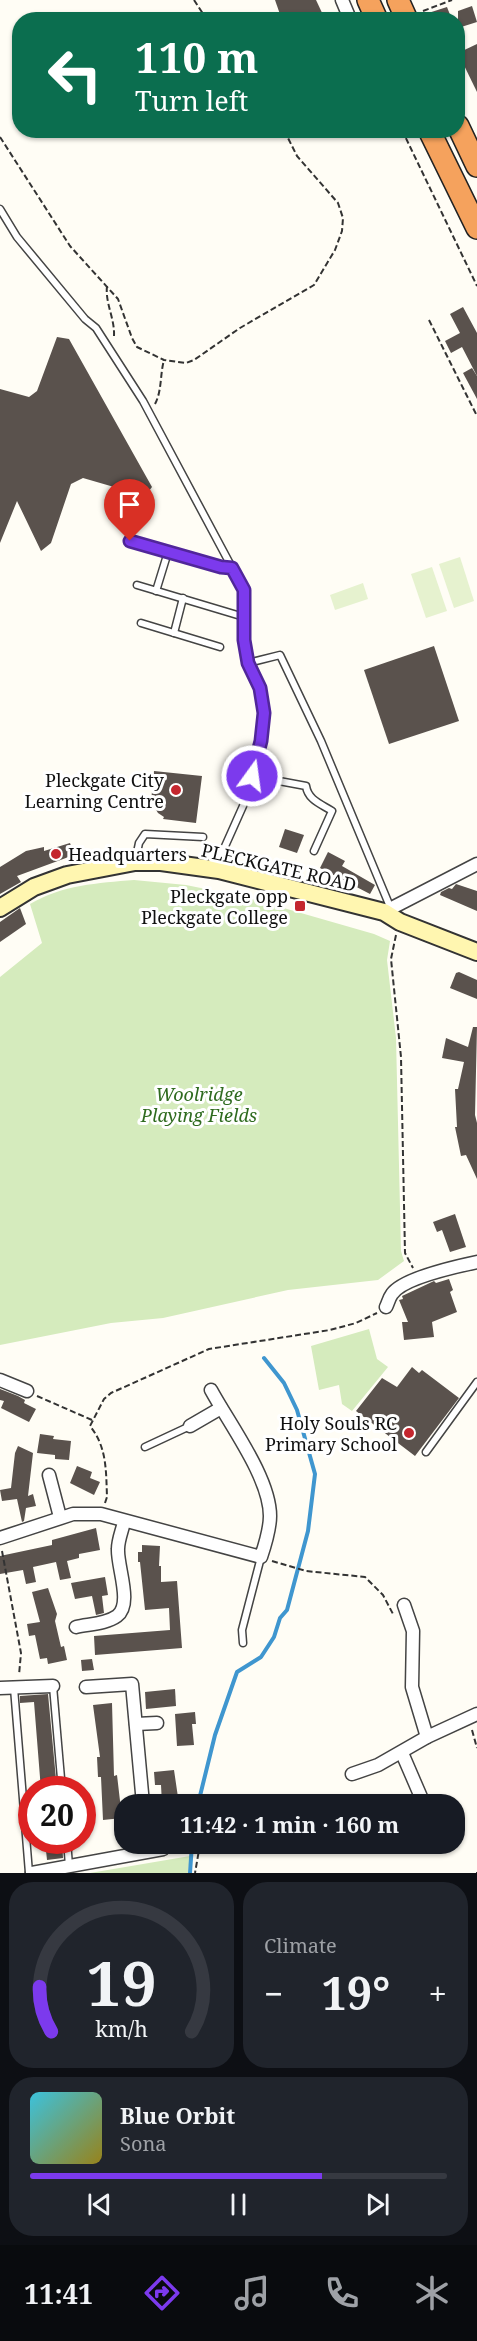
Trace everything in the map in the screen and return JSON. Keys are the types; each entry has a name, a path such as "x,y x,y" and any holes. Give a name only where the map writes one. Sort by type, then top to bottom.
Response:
{"highway":[{"path":"433,138 477,228"},
{"path":"464,138 477,166"}],"main road":[{"name":"PLECKGATE ROAD","path":"0,908 34,887 67,875 135,862 161,862 219,870 392,914 477,952"}],"street":[{"path":"392,914 477,864"},
{"path":"386,1307 391,1294 420,1278 477,1262"},
{"path":"0,1380 27,1391"},
{"path":"1,1543 60,1517 73,1514 101,1514 261,1557 270,1518 263,1480 211,1390"},
{"path":"190,1426 221,1408"},
{"path":"49,1475 60,1517"},
{"path":"76,1627 107,1621 119,1615 124,1604 124,1591 118,1569 117,1547 124,1522"},
{"path":"405,1608 413,1631 412,1687 427,1737"},
{"path":"86,1687 132,1684 142,1794"},
{"path":"0,1688 53,1686"},
{"path":"352,1774 378,1765 427,1737 473,1716"},
{"path":"136,1724 157,1723"},
{"path":"402,1753 420,1794"},
{"path":"31,1873 118,1854"}],"lane":[{"path":"0,209 17,237 85,319 96,328 111,350 148,410 244,590 244,640 248,663 260,688 264,713 261,741 252,776 243,806 222,853 219,870"},
{"path":"130,541 221,567 232,568"},
{"path":"156,591 168,552"},
{"path":"137,585 244,617"},
{"path":"174,633 183,598"},
{"path":"141,623 220,647"},
{"path":"248,663 280,655 321,741 392,914"},
{"path":"252,776 306,786 307,795 312,800 332,811 314,851"},
{"path":"135,862 139,843 146,834 203,837"},
{"path":"426,1452 477,1382"},
{"path":"145,1447 190,1426"},
{"path":"243,1643 242,1630 261,1557"},
{"path":"53,1686 61,1776"},
{"path":"14,1688 31,1873"},
{"path":"68,1854 69,1866"}],"path":[{"path":"404,12 452,0"},
{"path":"0,137 70,246 107,286 122,307 137,346 164,360 186,363 314,285 335,250 342,231 343,218 338,203 297,156 288,138"},
{"path":"406,138 477,286"},
{"path":"107,286 106,295 115,333 111,350"},
{"path":"429,320 477,416"},
{"path":"148,410 157,402 164,360"},
{"path":"392,914 394,940 391,959 401,1057 405,1253 420,1278"},
{"path":"101,1514 107,1497 106,1458 101,1443 90,1426 104,1399 111,1393 209,1349 330,1330 356,1323 386,1307"},
{"path":"27,1391 92,1420"},
{"path":"1,1543 21,1653 21,1670 14,1688"},
{"path":"261,1557 306,1571 365,1577 383,1595 393,1614 405,1608"},
{"path":"473,1716 477,1748"},
{"path":"195,1873 199,1854"}],"green space":[{"path":"460,557 474,601 454,608 439,564"},
{"path":"432,567 447,611 426,618 411,574"},
{"path":"363,583 368,599 335,610 330,595"},
{"name":"Woolridge Playing Fields","path":"134,880 186,885 245,897 374,934 390,941 387,960 396,1038 401,1251 404,1261 378,1280 288,1290 163,1318 111,1323 0,1345 0,977 42,943 30,904 67,889"},
{"path":"369,1329 377,1359 388,1367 352,1411 342,1404 339,1385 319,1390 311,1346"},
{"path":"190,1856 188,1873 90,1873"}],"building":[{"path":"275,0 316,0 322,12 279,12"},
{"path":"472,6 477,22 465,26 465,12 458,11"},
{"path":"447,7 449,12 431,12"},
{"path":"477,44 477,92 465,67 465,50"},
{"path":"463,307 477,333 477,376 462,347 451,353 445,341 460,333 450,314"},
{"path":"57,337 69,339 152,487 145,496 83,478 71,484 51,543 41,551 17,501 0,543 0,389 29,397 37,391"},
{"path":"472,368 477,376 477,399 463,373"},
{"path":"434,646 459,721 389,744 364,670"},
{"name":"Pleckgate City Learning Centre","path":"154,771 202,776 196,823 163,819 164,817 158,813 151,802"},
{"path":"285,829 304,835 297,853 279,847"},
{"path":"70,843 74,855 17,876 21,882 0,894 0,867 26,851 44,847 44,851"},
{"path":"328,852 345,861 342,866 375,885 370,894 320,868"},
{"path":"456,884 477,891 477,911 440,895 441,892 452,889"},
{"path":"20,908 26,924 0,942 0,922"},
{"path":"459,972 477,980 477,999 450,988 456,973"},
{"path":"473,1027 477,1027 475,1115 477,1179 466,1155 461,1156 455,1127 457,1127 455,1089 458,1089 464,1062 442,1058 446,1038 468,1047"},
{"path":"455,1214 466,1247 450,1252 442,1230 437,1232 433,1222"},
{"path":"449,1279 453,1290 450,1292 457,1312 432,1322 434,1337 404,1340 402,1322 408,1322 399,1300 403,1299 402,1296 434,1281 436,1283"},
{"name":"Holy Souls RC Primary School","path":"412,1367 419,1373 422,1370 459,1398 415,1456 356,1411 382,1378 397,1387"},
{"path":"0,1389 18,1396 25,1400 24,1403 36,1409 29,1422 1,1408 4,1401 0,1400"},
{"path":"40,1434 54,1436 53,1439 71,1441 69,1460 55,1459 55,1455 37,1453"},
{"path":"18,1446 33,1453 28,1496 33,1494 36,1506 26,1508 22,1522 17,1499 2,1501 0,1490 11,1488 15,1453"},
{"path":"77,1466 92,1472 90,1478 100,1482 94,1495 70,1483"},
{"path":"96,1528 100,1550 79,1554 79,1558 67,1561 71,1578 60,1580 56,1562 33,1567 36,1582 26,1584 23,1570 0,1574 0,1556 52,1545 52,1540"},
{"path":"142,1545 160,1546 161,1582 177,1581 182,1648 95,1655 94,1636 170,1630 169,1608 145,1610 140,1562 138,1562 138,1552 142,1552"},
{"path":"105,1577 108,1595 102,1596 104,1613 96,1615 92,1596 75,1599 71,1583"},
{"path":"48,1588 57,1614 55,1621 61,1647 64,1646 67,1660 48,1664 47,1658 40,1659 35,1635 29,1636 27,1624 40,1622 32,1592"},
{"path":"92,1659 94,1670 82,1671 81,1660"},
{"path":"175,1689 176,1706 146,1709 145,1692"},
{"path":"48,1694 56,1776 40,1776 34,1702 20,1703 20,1696"},
{"path":"112,1703 114,1776 117,1775 119,1794 114,1794 114,1819 103,1820 101,1777 98,1777 97,1757 100,1757 93,1705"},
{"path":"195,1712 196,1724 192,1724 194,1745 177,1746 175,1714"},
{"path":"174,1770 178,1794 161,1794 161,1785 155,1785 154,1772"},
{"path":"46,1854 63,1854 63,1858 47,1860"}],"waterway":[{"path":"200,1794 215,1735 237,1672 261,1657 274,1637 280,1618 287,1610 308,1531 315,1474 297,1410 284,1383 264,1358"},
{"path":"190,1873 191,1854"}],"place":[{"name":"Pleckgate City Learning Centre","path":"176,790"},
{"name":"Headquarters","path":"56,854"},
{"name":"Pleckgate opp Pleckgate College","path":"300,906"},
{"name":"Holy Souls RC Primary School","path":"409,1433"}],"route":[{"path":"130,541 221,567 232,568 244,590 244,640 248,663 260,688 264,713 261,741 252,776"}]}
